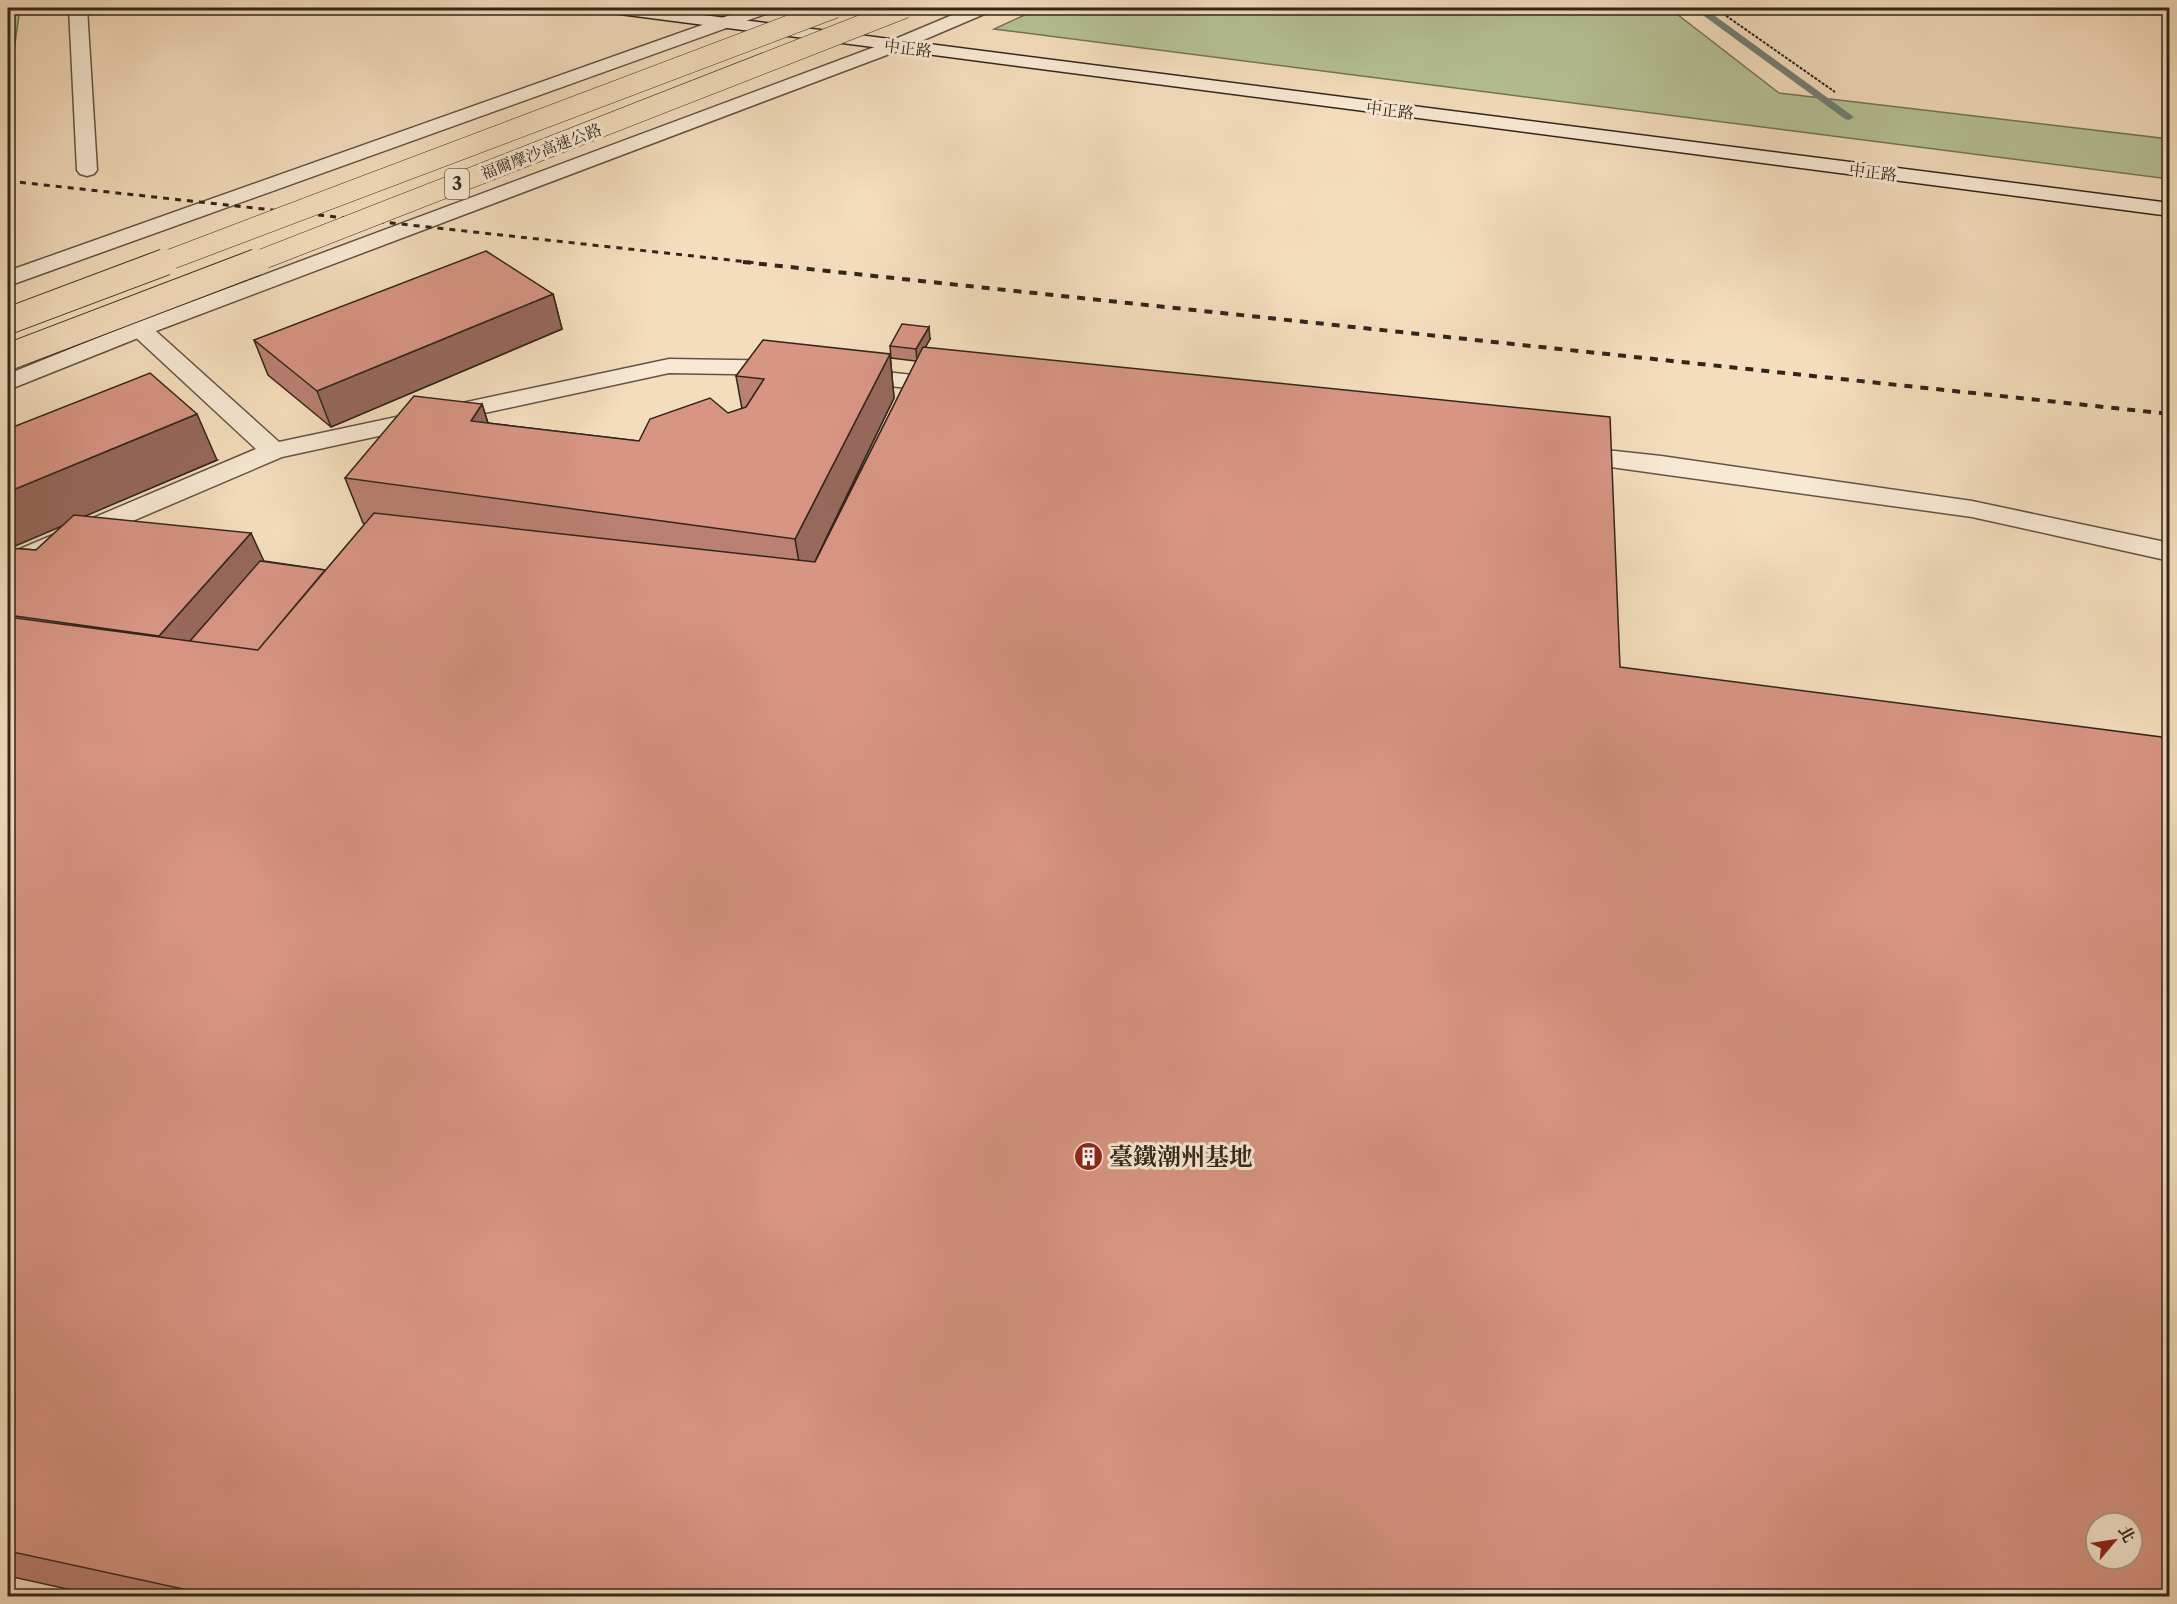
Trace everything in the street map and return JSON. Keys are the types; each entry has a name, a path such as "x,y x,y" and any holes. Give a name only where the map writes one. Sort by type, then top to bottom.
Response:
{"highway":[{"name":"福爾摩沙高速公路","path":"8,319 152,268 835,8"},
{"name":"福爾摩沙高速公路","path":"8,357 905,8"}],"street":[{"path":"78,8 87,170"},
{"name":"中正路","path":"612,8 2169,210"},
{"path":"8,279 765,8"},
{"path":"8,383 140,329 894,46 983,8"},
{"path":"140,329 274,451"},
{"path":"8,564 274,451 669,366 774,367 975,389"},
{"path":"1543,451 1661,464 1972,509 2169,552"}],"path":[{"path":"1715,8 1835,92"}],"green space":[{"path":"8,8 20,8 8,92"},
{"path":"1040,8 1669,8 1779,93 2169,139 2169,179 994,29"}],"building":[{"path":"486,251 553,294 317,391 254,340"},
{"path":"902,324 929,327 916,349 890,346"},
{"path":"763,340 890,354 795,539 345,478 414,396 482,404 471,421 639,441 650,419 710,398 728,413 746,407 764,379 736,376"},
{"name":"臺鐵潮州基地","path":"923,347 1610,417 1620,667 2169,738 2169,1596 215,1596 8,1551 8,617 258,650 374,513 815,562"},
{"path":"150,373 197,414 8,492 8,429"},
{"path":"74,515 251,533 159,636 8,615 8,548 36,550"},
{"path":"260,561 325,570 258,650 190,641"}],"waterway":[{"path":"1698,8 1849,117"}],"railway":[{"path":"8,181 757,263"},
{"path":"743,262 2170,414"}],"place":[{"name":"臺鐵潮州基地","path":"1088,1156"}]}
